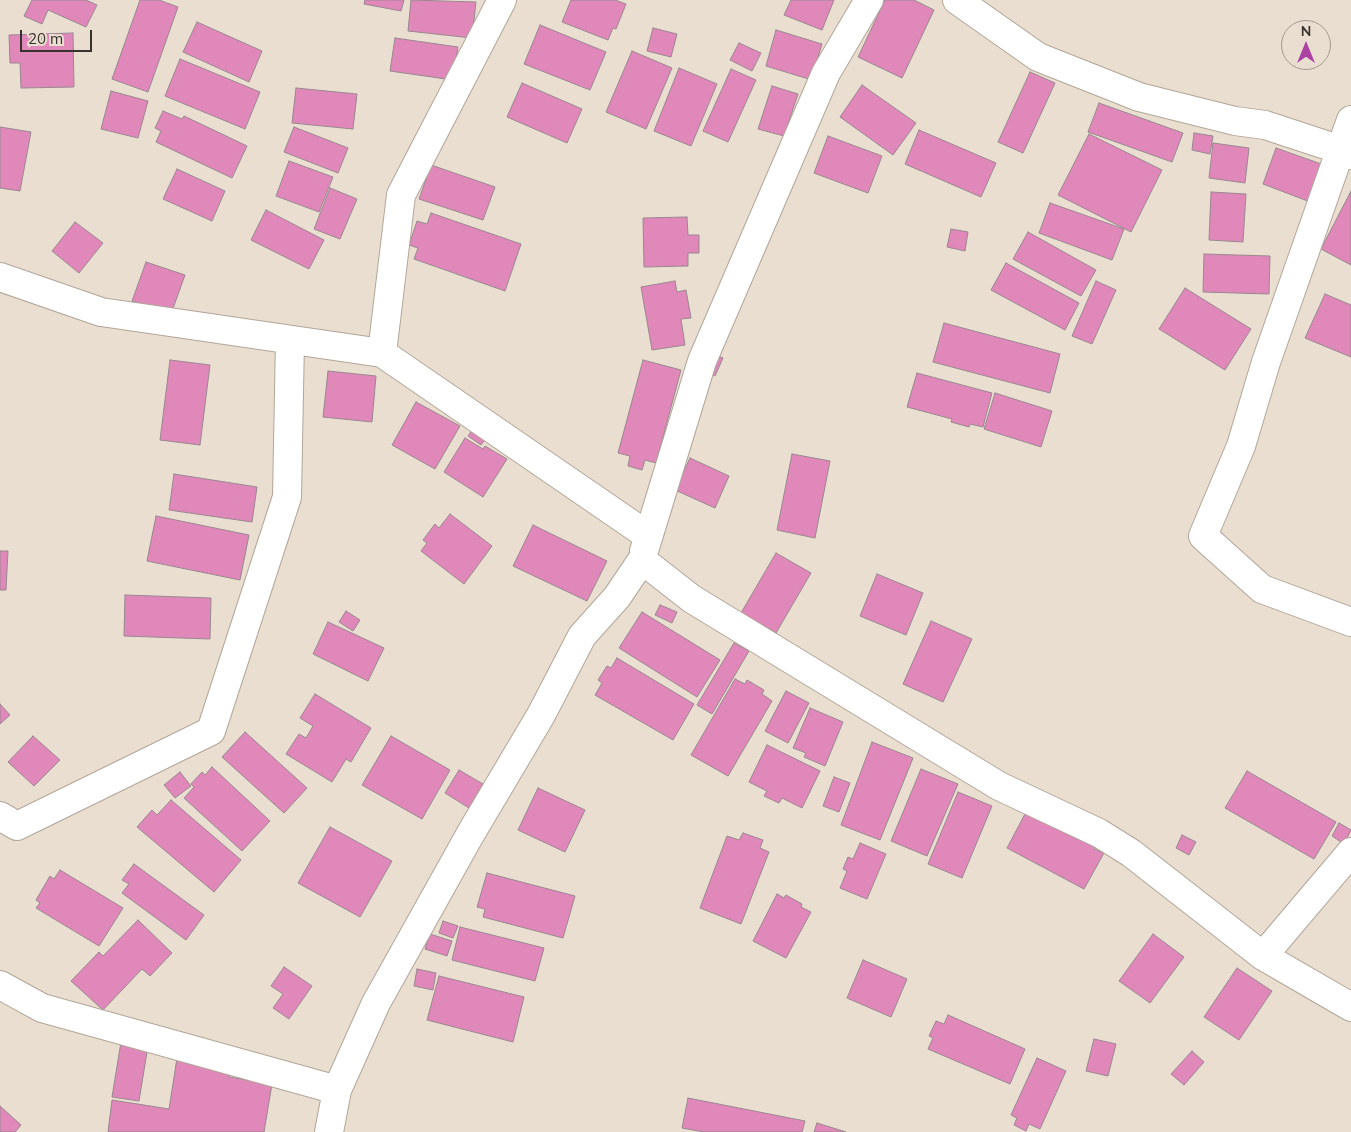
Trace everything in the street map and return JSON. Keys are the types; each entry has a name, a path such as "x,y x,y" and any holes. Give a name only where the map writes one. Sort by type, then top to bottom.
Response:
{"street":[{"path":"382,353 401,195 502,0"},
{"path":"329,1132 337,1090 376,1003 471,833 541,715 582,636 617,597 644,547 702,361 826,73 869,0"},
{"path":"957,0 1038,57 1139,98 1235,121 1265,125 1346,152"},
{"path":"1351,120 1346,152 1266,362 1240,446 1203,536 1262,589 1351,622"},
{"path":"0,277 101,312 382,353 644,547 692,599 982,776 1099,833 1131,853 1263,956 1351,1006"},
{"path":"0,816 17,826 211,731 287,497 290,340"},
{"path":"1263,956 1351,852"},
{"path":"0,985 42,1008 337,1090"}],"building":[{"path":"32,0 86,0 97,5 86,27 48,10 42,24 24,16"},
{"path":"140,0 159,0 178,7 148,92 112,79"},
{"path":"365,0 404,0 401,11 364,4"},
{"path":"411,0 476,2 472,38 408,31"},
{"path":"571,0 615,0 626,4 616,29 613,28 608,40 562,22"},
{"path":"791,0 834,0 822,30 784,15"},
{"path":"885,0 914,0 934,10 902,78 858,57"},
{"path":"197,22 262,51 249,82 183,52"},
{"path":"540,25 606,52 590,90 524,64"},
{"path":"653,28 677,34 671,57 647,51"},
{"path":"776,30 822,44 816,64 815,81 766,66"},
{"path":"73,33 74,87 21,88 20,63 10,63 9,35"},
{"path":"395,38 458,47 453,80 390,71"},
{"path":"739,43 761,53 752,71 730,60"},
{"path":"632,51 672,68 646,129 606,112"},
{"path":"180,59 260,92 245,129 165,96"},
{"path":"679,68 717,84 691,146 654,131"},
{"path":"731,69 756,80 728,142 703,131"},
{"path":"1030,72 1055,83 1023,153 998,142"},
{"path":"522,83 582,109 567,143 507,117"},
{"path":"862,85 916,123 893,155 840,117"},
{"path":"772,86 798,94 784,136 758,129"},
{"path":"296,88 357,94 353,129 292,123"},
{"path":"111,91 148,101 138,138 101,129"},
{"path":"1099,103 1183,133 1172,162 1088,132"},
{"path":"163,111 182,119 184,116 247,146 232,178 156,142 161,131 155,128"},
{"path":"0,127 31,132 20,191 0,188"},
{"path":"294,127 348,148 338,173 284,152"},
{"path":"919,130 996,163 981,197 905,164"},
{"path":"1194,133 1213,136 1210,154 1192,150"},
{"path":"1089,134 1162,170 1131,232 1058,195"},
{"path":"828,136 882,156 868,193 814,173"},
{"path":"1213,143 1249,148 1245,183 1209,178"},
{"path":"1276,148 1327,166 1313,203 1263,184"},
{"path":"289,161 333,177 319,212 276,196"},
{"path":"431,165 495,187 483,220 419,199"},
{"path":"177,169 225,191 212,221 163,199"},
{"path":"330,188 357,199 340,239 314,229"},
{"path":"1351,191 1351,265 1321,249"},
{"path":"1211,192 1246,194 1243,242 1209,240"},
{"path":"1050,203 1124,229 1112,260 1039,233"},
{"path":"266,210 324,240 309,269 251,240"},
{"path":"431,213 521,244 505,291 414,259 418,248 409,245 417,221 427,224"},
{"path":"687,217 688,235 699,235 699,253 688,253 688,266 644,267 643,218"},
{"path":"75,222 103,243 79,273 52,251"},
{"path":"951,229 968,232 965,251 947,247"},
{"path":"1028,232 1096,270 1081,296 1013,259"},
{"path":"1204,254 1270,256 1269,294 1203,292"},
{"path":"146,262 185,275 171,314 132,301"},
{"path":"1006,263 1079,303 1065,330 991,290"},
{"path":"675,281 677,292 686,290 691,318 681,319 685,345 652,350 641,287"},
{"path":"1096,281 1116,290 1092,344 1072,336"},
{"path":"1185,288 1251,329 1225,370 1159,329"},
{"path":"1325,294 1351,305 1351,357 1305,338"},
{"path":"944,323 1060,354 1050,393 933,362"},
{"path":"712,353 723,358 715,376 704,370"},
{"path":"170,360 210,365 200,445 160,440"},
{"path":"643,360 681,370 656,463 645,460 642,470 628,466 630,456 618,453"},
{"path":"328,371 376,376 372,422 323,417"},
{"path":"917,373 992,393 983,427 970,424 969,427 951,422 952,419 907,407"},
{"path":"995,393 1052,411 1041,447 984,429"},
{"path":"416,402 460,426 435,469 392,445"},
{"path":"477,423 490,432 481,445 468,436"},
{"path":"465,438 483,449 485,446 507,459 483,497 444,472"},
{"path":"792,454 830,461 815,538 777,530"},
{"path":"690,458 729,476 715,508 675,490"},
{"path":"174,474 257,487 252,522 169,510"},
{"path":"450,514 492,546 464,584 421,551 427,543 423,540 435,524 439,528"},
{"path":"156,516 249,535 240,580 147,561"},
{"path":"533,525 607,561 587,601 513,566"},
{"path":"0,551 8,551 6,590 0,590"},
{"path":"776,553 811,573 776,633 741,613"},
{"path":"877,574 923,593 906,635 860,616"},
{"path":"125,595 211,598 210,639 124,636"},
{"path":"660,605 677,612 672,623 655,615"},
{"path":"346,611 360,620 353,631 339,622"},
{"path":"642,612 720,660 697,697 619,648"},
{"path":"931,621 972,639 943,702 903,684"},
{"path":"328,622 384,648 368,681 313,654"},
{"path":"734,643 749,651 712,714 697,705"},
{"path":"617,658 694,704 673,740 595,695 602,683 598,680 607,666 611,668"},
{"path":"735,679 745,684 747,680 764,690 762,694 772,701 728,776 691,755"},
{"path":"786,691 809,703 788,743 765,731"},
{"path":"315,694 371,728 351,762 346,759 332,782 286,754 299,734 306,738 313,726 300,718"},
{"path":"0,704 10,715 0,724"},
{"path":"810,708 843,722 825,766 804,757 806,753 793,748"},
{"path":"245,732 307,788 284,813 222,757"},
{"path":"33,736 60,760 34,786 8,762"},
{"path":"391,736 450,770 422,819 362,785"},
{"path":"872,742 913,758 880,840 841,825"},
{"path":"767,745 820,771 802,808 782,798 779,803 764,796 767,791 749,782"},
{"path":"212,767 270,821 242,851 184,798 194,787 191,784 202,772 205,775"},
{"path":"921,769 958,784 927,856 891,841"},
{"path":"459,770 483,784 469,808 445,793"},
{"path":"1247,771 1336,822 1314,859 1225,808"},
{"path":"180,772 191,786 175,798 164,785"},
{"path":"834,777 850,783 839,812 823,806"},
{"path":"538,788 585,810 565,852 518,830"},
{"path":"958,792 992,806 962,878 928,864"},
{"path":"171,800 241,860 214,892 137,827 152,810 157,815"},
{"path":"1026,812 1068,830 1066,833 1079,840 1081,835 1097,844 1094,849 1104,853 1084,889 1007,848"},
{"path":"1339,823 1351,830 1344,844 1332,836"},
{"path":"330,827 392,861 360,917 298,883"},
{"path":"743,833 763,840 760,848 769,852 741,924 700,908 727,836 739,840"},
{"path":"1182,835 1196,842 1189,855 1176,848"},
{"path":"860,843 886,854 867,899 840,888 847,871 843,869 848,857 853,859"},
{"path":"134,864 204,915 186,940 122,893 129,884 122,880"},
{"path":"60,870 123,908 99,946 36,908 40,903 36,900 50,876 54,879"},
{"path":"487,873 575,896 563,938 483,917 485,909 477,907"},
{"path":"777,894 784,898 786,895 802,904 801,907 811,912 786,958 753,941"},
{"path":"138,920 172,953 150,976 142,969 103,1010 71,981 99,952 103,956"},
{"path":"443,921 458,926 453,938 439,933"},
{"path":"460,927 544,948 535,981 452,960"},
{"path":"430,934 452,941 447,956 425,949"},
{"path":"1153,934 1184,957 1150,1003 1119,981"},
{"path":"863,960 907,979 891,1017 847,998"},
{"path":"284,967 312,986 289,1019 273,1008 283,994 271,986"},
{"path":"1237,968 1272,991 1239,1040 1204,1017"},
{"path":"417,969 436,973 433,990 414,986"},
{"path":"439,976 524,997 513,1042 427,1020"},
{"path":"948,1015 1025,1049 1010,1084 928,1049 933,1038 929,1036 936,1021 944,1024"},
{"path":"1094,1039 1116,1044 1108,1076 1086,1071"},
{"path":"121,1042 148,1046 139,1101 112,1097"},
{"path":"1192,1051 1204,1062 1184,1085 1171,1074"},
{"path":"177,1058 231,1066 229,1077 272,1084 264,1132 108,1132 112,1100 169,1109"},
{"path":"1037,1058 1066,1071 1040,1129 1029,1124 1026,1131 1014,1125 1017,1118 1011,1115"},
{"path":"688,1098 805,1121 802,1132 704,1132 682,1128"},
{"path":"0,1106 21,1125 15,1132 0,1132"},
{"path":"817,1123 846,1132 814,1132"}]}
